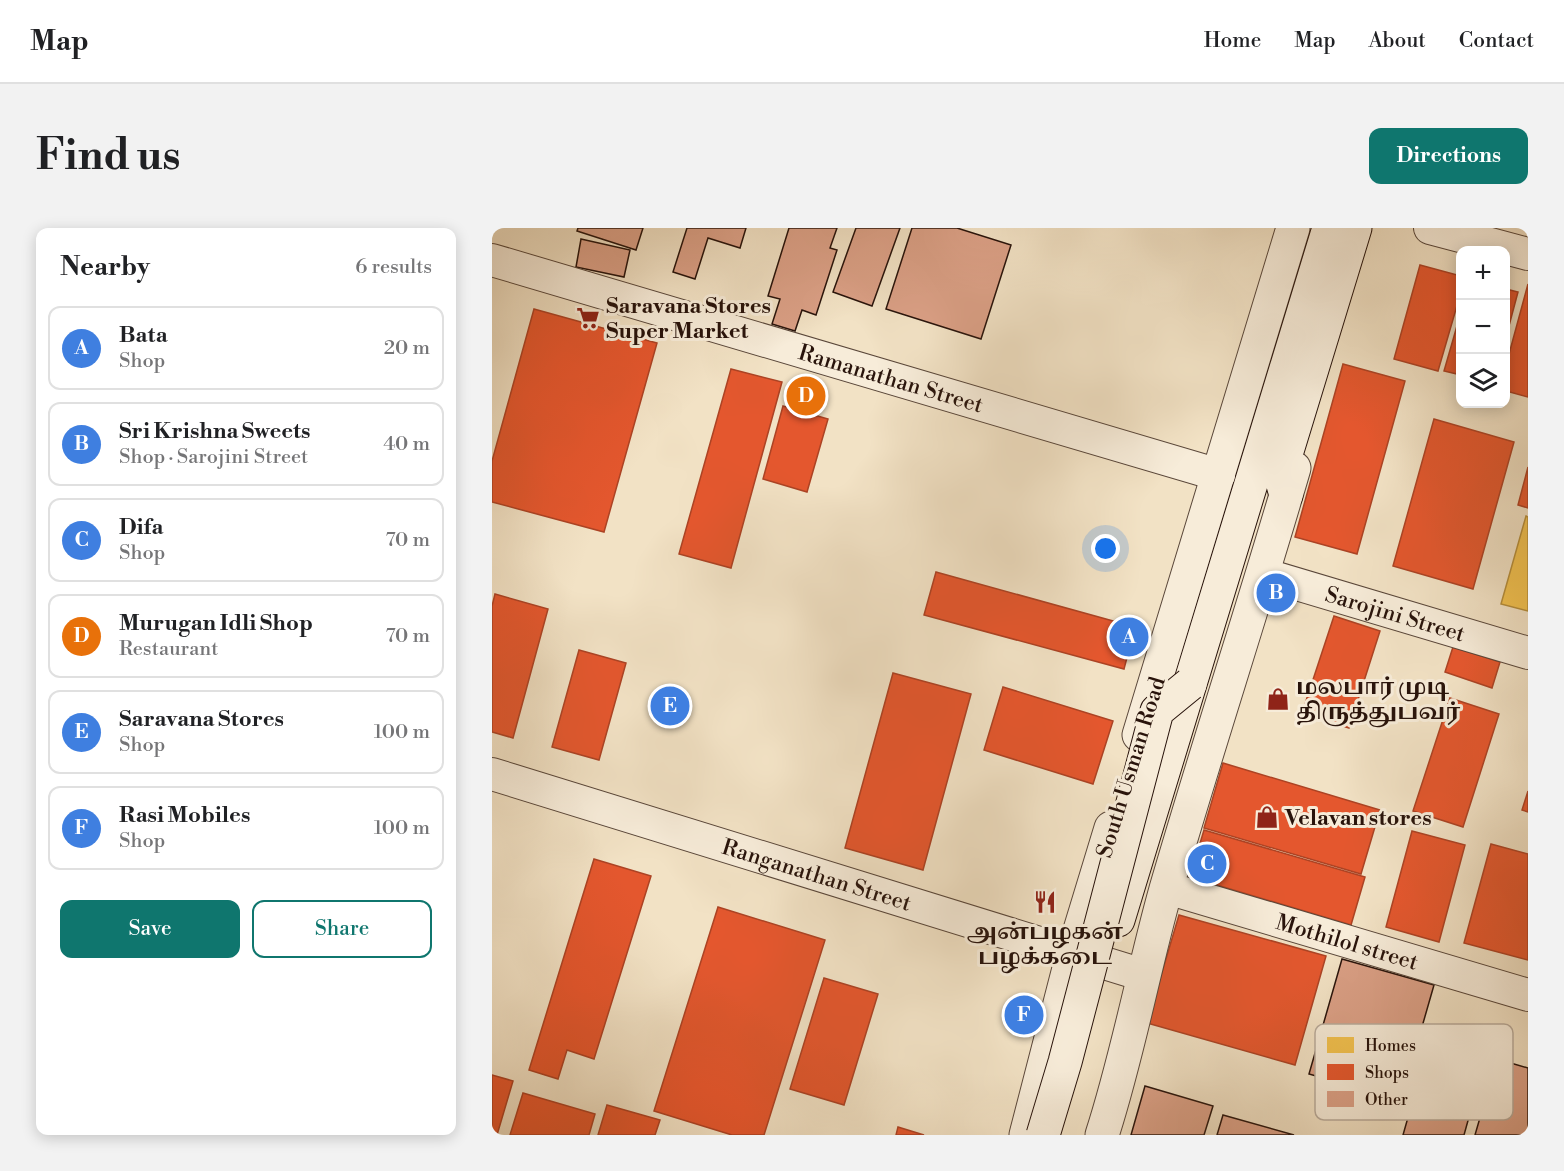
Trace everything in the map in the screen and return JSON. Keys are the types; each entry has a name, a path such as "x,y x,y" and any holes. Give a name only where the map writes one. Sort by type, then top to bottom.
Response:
{"street":[{"name":"South Usman Road","path":"1026,1135 1073,953 1293,228"},
{"path":"1060,1135 1118,920 1329,228"},
{"path":"1286,495 1280,474 1354,228"},
{"path":"1102,1135 1114,1097 1143,975 1167,888 1366,228"},
{"path":"1430,228 1528,254"},
{"name":"Ramanathan Street","path":"492,260 1219,475"},
{"name":"Sarojini Street","path":"1263,574 1528,653"},
{"path":"1044,1135 1157,711 1190,684"},
{"name":"Ranganathan Street","path":"492,774 1143,975"},
{"name":"Mothilol street","path":"1167,888 1528,995"}],"building: Homes":[{"path":"1526,516 1528,517 1528,611 1501,604"}],"building: Shops":[{"path":"1420,265 1456,275 1456,309 1438,371 1394,359"},
{"path":"1528,284 1528,397 1510,392 1510,350"},
{"path":"1510,290 1518,292 1510,322"},
{"path":"534,309 657,343 604,532 492,502 492,461"},
{"path":"1456,329 1456,374 1444,371"},
{"path":"1343,364 1405,381 1357,554 1295,537"},
{"path":"731,369 782,382 731,568 679,554"},
{"path":"783,406 828,419 807,492 763,479"},
{"path":"1434,419 1514,442 1473,589 1393,566"},
{"path":"1528,467 1528,508 1518,505"},
{"path":"936,572 1135,627 1124,669 924,615"},
{"path":"495,594 548,609 513,738 492,732 492,606"},
{"path":"1334,616 1380,631 1349,728 1302,713"},
{"path":"1453,647 1500,662 1492,688 1445,672"},
{"path":"579,650 626,663 599,760 552,747"},
{"path":"893,673 971,694 923,870 845,848"},
{"path":"1003,687 1113,721 1093,784 984,750"},
{"path":"1450,698 1499,714 1463,827 1413,811"},
{"path":"1223,763 1380,810 1361,874 1204,828"},
{"path":"1528,791 1528,812 1522,810"},
{"path":"1204,830 1365,877 1351,925 1190,877"},
{"path":"1412,831 1465,845 1439,942 1386,927"},
{"path":"1491,844 1528,854 1528,960 1464,943"},
{"path":"594,859 651,876 594,1059 567,1050 558,1079 529,1070"},
{"path":"718,907 825,940 764,1135 732,1135 654,1111"},
{"path":"1179,915 1326,956 1295,1065 1147,1023"},
{"path":"824,978 878,994 844,1105 790,1089"},
{"path":"492,1075 513,1081 497,1135 492,1135"},
{"path":"523,1093 595,1114 589,1135 510,1135"},
{"path":"607,1105 660,1120 655,1135 598,1135"},
{"path":"898,1127 924,1135 896,1135"}],"building: Other":[{"path":"578,228 643,228 636,250 577,231"},
{"path":"687,228 746,228 740,248 708,238 695,279 673,272"},
{"path":"789,228 837,228 830,248 837,250 816,315 802,310 795,331 772,324 780,299 768,296"},
{"path":"856,228 900,228 872,306 833,292"},
{"path":"912,228 957,228 1011,245 981,339 886,309"},
{"path":"581,239 630,250 624,277 576,267"},
{"path":"1342,959 1434,985 1423,1024 1323,1024"},
{"path":"1315,1053 1315,1076 1309,1074"},
{"path":"1513,1064 1528,1068 1528,1135 1475,1135 1479,1120 1513,1120"},
{"path":"1145,1086 1213,1106 1204,1135 1131,1135"},
{"path":"1223,1115 1294,1135 1217,1135"},
{"path":"1407,1120 1468,1120 1464,1135 1403,1135"}],"place":[{"name":"Saravana Stores Super Market","path":"588,318"},
{"name":"Murugan Idli Shop","path":"806,396"},
{"name":"Sri Krishna Sweets","path":"1276,593"},
{"name":"Bata","path":"1129,637"},
{"name":"மலபார் முடி திருத்துபவர்","path":"1278,699"},
{"name":"Saravana Stores","path":"670,706"},
{"name":"Velavan stores","path":"1267,817"},
{"name":"Difa","path":"1207,864"},
{"name":"அன்பழகன் பழக்கடை","path":"1045,902"},
{"name":"Rasi Mobiles","path":"1024,1015"}]}
